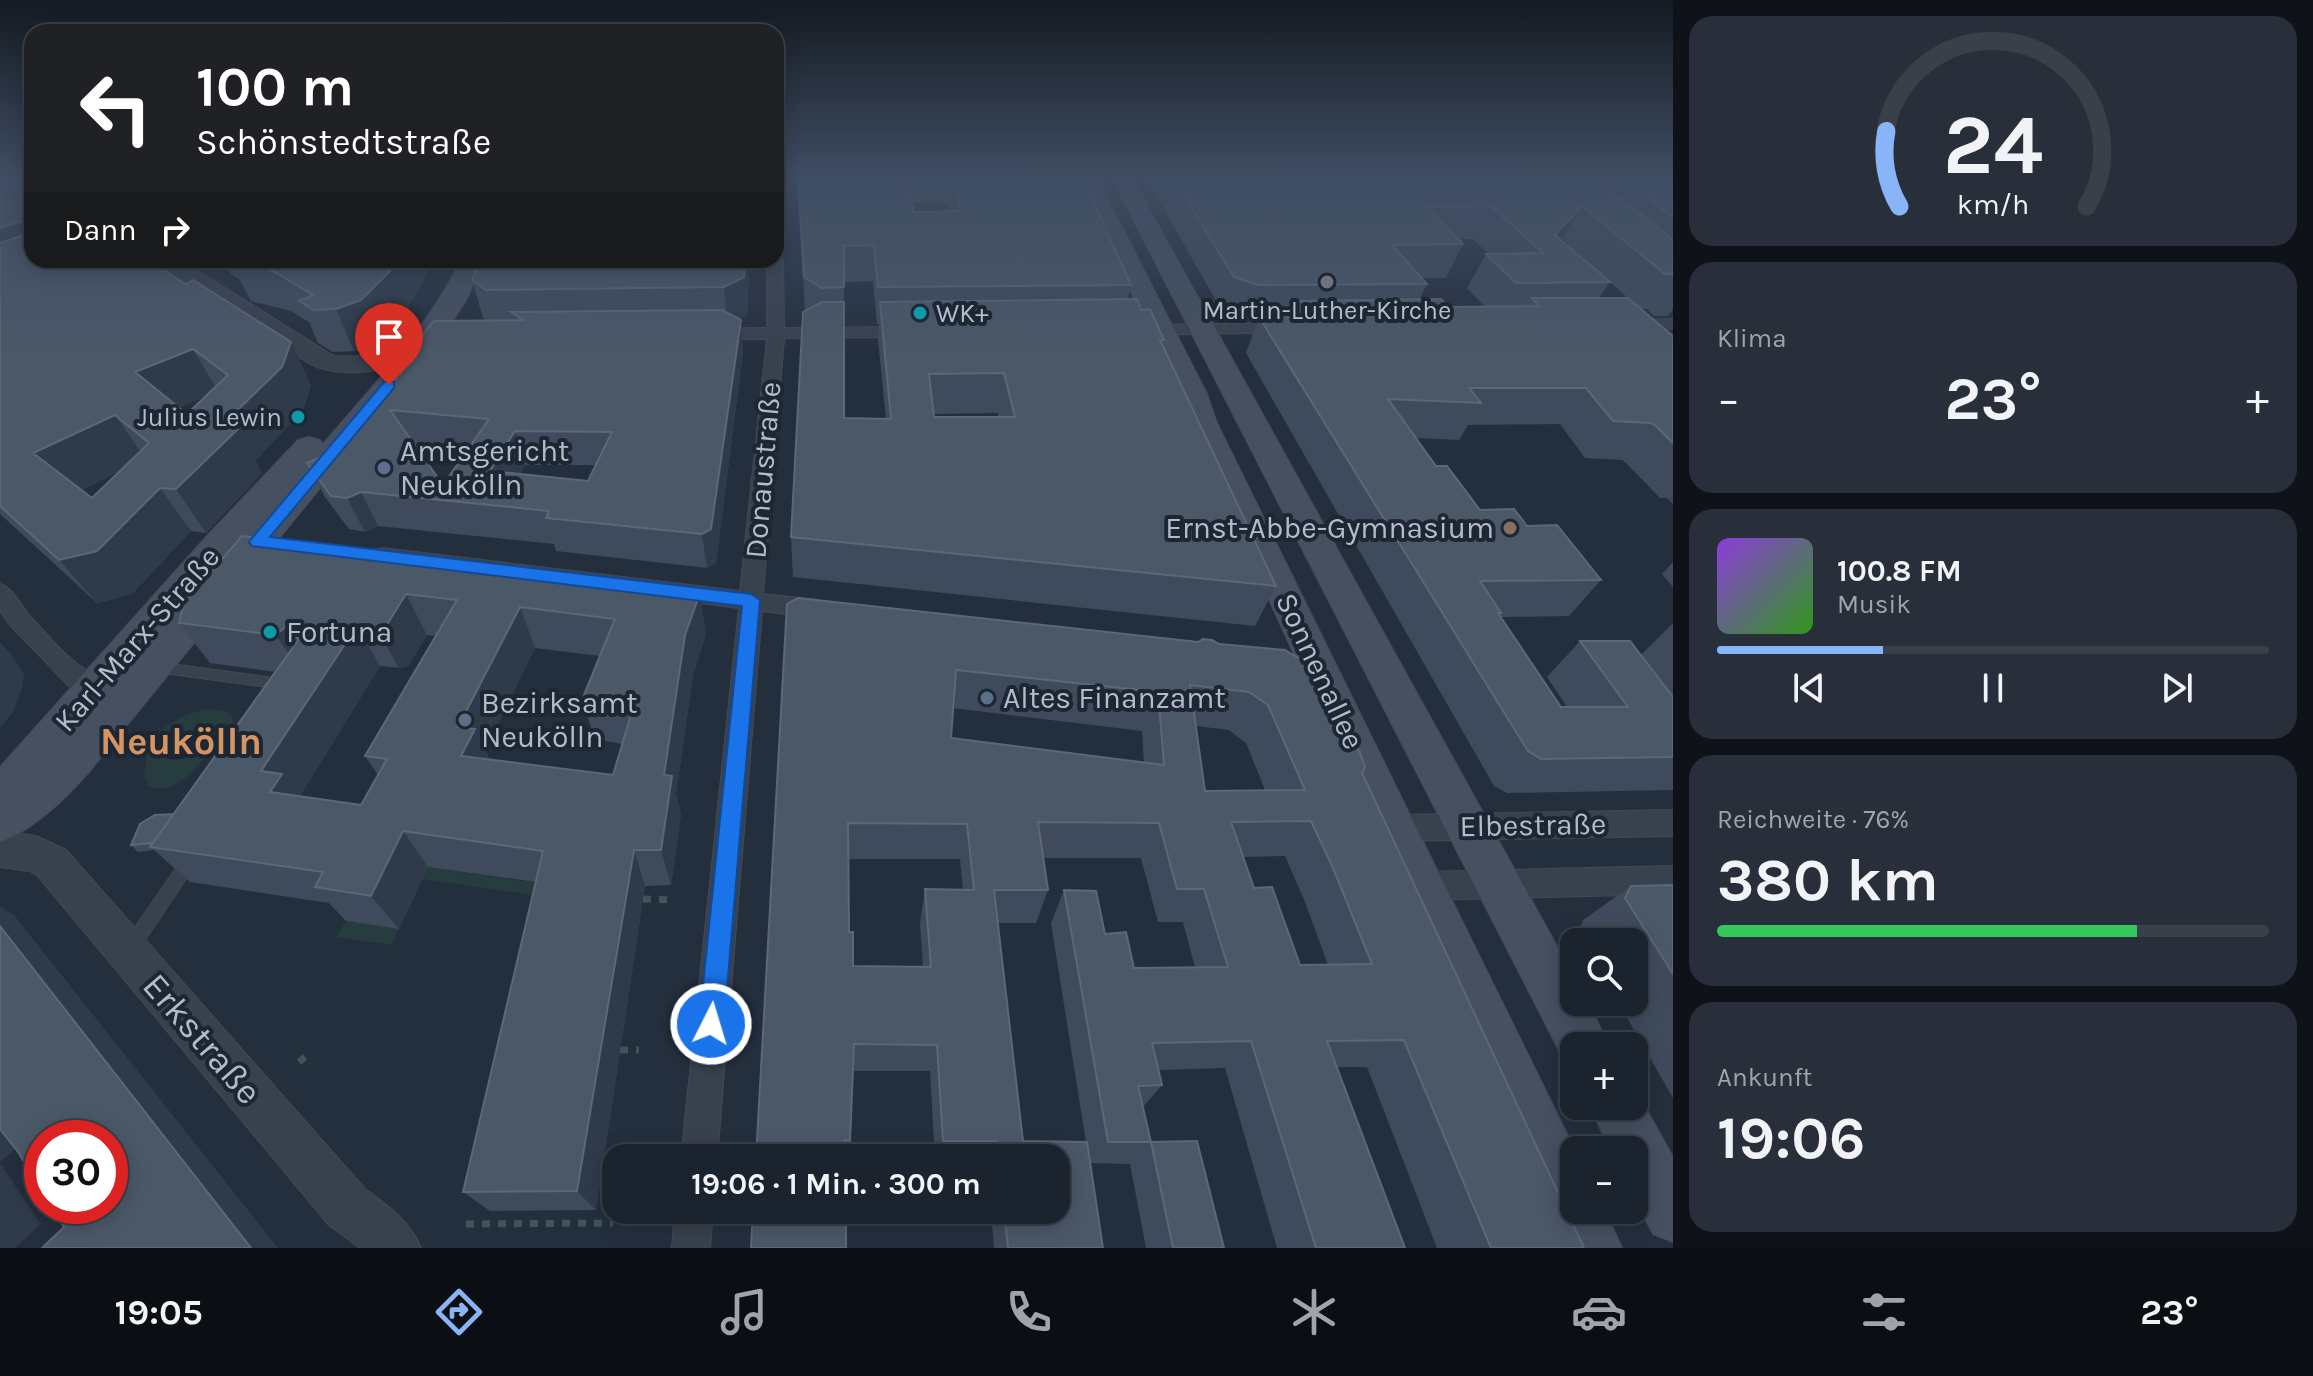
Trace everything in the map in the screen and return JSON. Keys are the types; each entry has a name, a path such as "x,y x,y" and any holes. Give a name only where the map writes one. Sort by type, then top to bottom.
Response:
{"main road":[{"name":"Sonnenallee","path":"1115,236 1161,330 1304,664 1394,828 1560,1179"},
{"name":"Sonnenallee","path":"1153,236 1577,1032"},
{"name":"Karl-Marx-Straße","path":"0,823 52,784 153,666 270,543 386,373 451,268"},
{"name":"Karl-Marx-Straße","path":"0,797 95,686 386,373 440,337 469,268"},
{"path":"1623,1120 1673,1214"},
{"name":"Sonnenallee","path":"1581,1224 1593,1248"}],"street":[{"path":"179,268 329,363 386,373"},
{"name":"Donaustraße","path":"700,1144 776,334 775,268"},
{"path":"1605,325 1673,324"},
{"path":"1121,330 1302,328"},
{"path":"688,335 929,332"},
{"path":"366,554 844,612"},
{"path":"0,592 18,619 81,682 95,686"},
{"name":"Elbestraße","path":"1394,828 1673,823"},
{"name":"Erkstraße","path":"0,849 36,854 52,863 347,1207 381,1232 395,1248"},
{"name":"Elbestraße","path":"1422,886 1673,880"},
{"path":"691,1248 693,1224"}],"lane":[{"path":"153,666 290,686"},
{"path":"128,951 196,851"}],"path":[{"path":"643,899 675,900"},
{"path":"620,1050 639,1050"},
{"path":"466,1224 602,1223"}],"green space":[{"path":"209,709 226,711 232,717 229,738 179,782 165,788 148,786 144,774 151,741 173,722"},
{"path":"428,867 538,883 533,895 422,879"},
{"path":"346,921 399,929 391,945 336,937"}],"water":[{"path":"190,730 202,734 204,740 197,750 183,758 166,758 167,743 174,736"}],"building":[{"path":"24,236 24,268 162,268 186,284 193,280 291,342 282,367 219,428 237,430 176,489 160,488 97,551 59,560 0,506 0,243","holes":["193,349 228,375 187,414 135,372","115,415 149,443 92,498 33,453"]},
{"path":"802,236 1109,236 1131,285 878,287 874,245 844,246 844,287 822,288 804,277"},
{"path":"1209,236 1456,236 1463,244 1392,245 1427,284 1258,285 1234,277"},
{"path":"1524,236 1556,236 1610,282 1516,283 1486,254 1543,253"},
{"path":"1619,236 1669,236 1673,239 1673,276 1665,274"},
{"path":"263,268 392,268 361,300 336,309 314,310 299,301 313,295"},
{"path":"477,268 745,268 744,277 724,287 486,290 472,280"},
{"path":"1532,298 1628,298 1673,336 1673,443 1651,423 1613,421 1586,388 1469,388 1481,403 1388,399 1436,466 1447,466 1480,510 1514,509 1527,526 1557,525 1601,580 1480,581 1561,707 1628,707 1580,641 1630,641 1673,697 1673,757 1541,759 1528,751 1259,317 1346,318 1299,301 1441,299 1448,307 1539,306"},
{"path":"1137,299 1141,310 1150,309 1164,340 1160,340 1276,586 791,537 803,312 822,302 844,302 844,418 891,419 880,302","holes":["1004,373 1015,417 934,417 929,374"]},
{"path":"722,310 741,320 711,529 702,534 546,518 549,511 361,492 347,498 331,496 307,463 336,451 402,371 392,371 434,321 523,320 511,312","holes":["390,410 489,419 443,485","515,431 612,432 588,481 490,471"]},
{"path":"242,536 409,555 405,561 509,571 517,566 529,568 531,575 700,593 685,635 664,775 672,776 661,850 634,850 577,1191 463,1192 543,851 403,831 371,896 315,887 323,872 150,847 299,639 296,638 299,631 291,626 276,635 179,623 184,603","holes":["406,594 457,600 365,756 387,759 361,805 270,792 282,774 261,771 357,626 386,626","520,607 615,619 582,700 633,708 613,775 461,756 475,729 458,727"]},
{"path":"798,598 1198,642 1212,640 1219,644 1285,650 1316,669 1342,729 1350,735 1360,753 1365,767 1362,773 1560,1197 1560,1224 1573,1224 1584,1248 1491,1248 1404,1040 1327,1041 1405,1248 1316,1248 1251,1041 1152,1043 1162,1085 1138,1086 1151,1142 1108,1142 1064,890 1096,891 1105,934 1126,932 1134,968 1228,967 1204,889 1177,889 1159,823 1038,822 1048,890 994,890 1023,1141 1087,1142 1103,1248 1008,1248 1005,1224 1070,1224 1070,1144 943,1141 937,1045 854,1044 850,1141 845,1140 845,1144 757,1144 787,604","holes":["956,670 1158,692 1164,765 951,738","1190,685 1249,692 1268,705 1305,790 1205,791","1311,821 1333,868 1372,964 1300,965 1272,887 1254,888 1231,822","848,823 967,824 974,890 925,889 931,967 853,966 853,932 849,932"]},
{"path":"174,814 153,843 131,845 140,824 155,815"},
{"path":"1673,885 1673,974 1648,934 1648,928 1644,928 1625,898 1631,886"},
{"path":"0,926 251,1248 42,1248 64,1227 62,1224 128,1224 128,1120 24,1120 24,1162 0,1129"},
{"path":"1197,1141 1224,1248 1173,1248 1151,1142"},
{"path":"752,1224 846,1224 846,1248 751,1248"}],"place":[{"name":"Martin-Luther-Kirche","path":"1327,282"},
{"name":"WK+","path":"920,313"},
{"name":"Julius Lewin","path":"298,417"},
{"name":"Amtsgericht Neukölln","path":"384,468"},
{"name":"Ernst-Abbe-Gymnasium","path":"1510,528"},
{"name":"Fortuna","path":"270,632"},
{"name":"Altes Finanzamt","path":"987,698"},
{"name":"Bezirksamt Neukölln","path":"465,720"}],"district":[{"name":"Neukölln","path":"181,741"}],"route":[{"path":"389,385 258,542 751,600 711,1024"}]}
